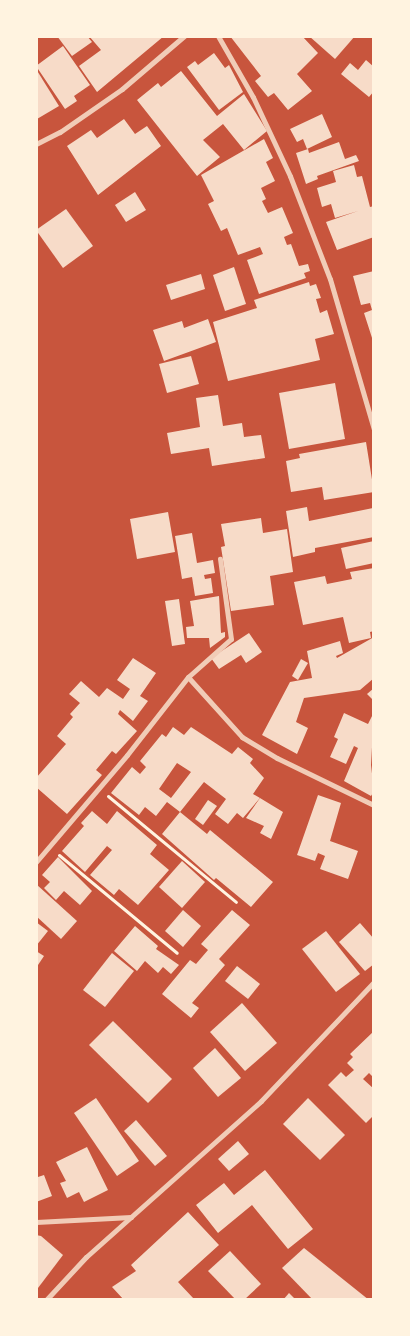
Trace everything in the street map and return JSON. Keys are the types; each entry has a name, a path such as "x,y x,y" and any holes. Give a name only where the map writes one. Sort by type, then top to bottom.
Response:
{"street":[{"path":"36,144 60,132 122,89 184,36"},
{"path":"218,36 253,97 293,184 330,279 374,429"},
{"path":"36,862 99,789 188,677 231,639 220,559"},
{"path":"188,677 242,737 277,758 374,805"},
{"path":"46,1300 86,1257 261,1101 374,982"},
{"path":"36,1222 131,1217"}],"path":[{"path":"99,789 236,902"},
{"path":"49,846 177,953"}],"building":[{"path":"57,36 87,36 92,42 72,56"},
{"path":"89,36 164,36 97,92 79,66 101,50"},
{"path":"230,36 302,36 318,53 297,74 312,91 288,110 274,93 268,97 255,81 261,76"},
{"path":"309,36 355,36 335,59"},
{"path":"63,46 90,85 74,96 77,101 65,109 36,66"},
{"path":"214,53 225,68 229,65 243,92 219,110 187,67 195,61 198,65"},
{"path":"366,60 374,67 374,91 369,97 341,74 350,63 358,70"},
{"path":"36,69 59,106 37,119 36,118"},
{"path":"181,71 217,116 244,94 267,131 244,150 223,124 203,140 220,157 197,176 137,100 158,83 161,87"},
{"path":"322,114 332,137 307,149 303,139 297,142 290,129"},
{"path":"124,119 135,134 147,126 161,146 98,195 67,146 91,130 97,138"},
{"path":"264,139 273,158 266,162 275,181 261,188 266,199 262,201 268,213 282,207 293,233 284,237 287,245 291,244 299,266 308,264 310,271 304,273 306,278 259,294 247,260 263,254 260,247 238,255 227,228 221,231 208,204 214,201 201,175"},
{"path":"339,142 345,159 356,155 359,161 317,176 318,179 306,184 296,153 308,149 309,153"},
{"path":"354,165 357,177 362,176 370,207 374,206 374,237 337,250 326,222 358,211 335,218 331,204 322,207 317,188 336,182 333,171"},
{"path":"135,192 146,210 126,222 115,205"},
{"path":"66,209 93,246 63,268 36,230"},
{"path":"234,267 246,304 225,311 213,275"},
{"path":"374,271 373,341 364,313 372,310 370,303 361,305 353,276"},
{"path":"201,274 205,289 171,300 166,285"},
{"path":"309,282 310,286 316,284 321,298 316,299 320,313 327,310 334,334 315,339 320,360 228,381 213,322 257,308 254,300"},
{"path":"208,319 216,342 164,361 153,330 182,321 184,328"},
{"path":"191,356 199,384 167,393 159,364"},
{"path":"335,383 345,439 289,449 279,393"},
{"path":"218,395 223,426 242,423 244,437 261,435 265,458 212,466 209,448 171,454 167,433 200,427 196,398"},
{"path":"366,442 374,492 324,500 322,487 291,492 286,461 300,458 299,454"},
{"path":"307,507 309,521 373,508 374,537 315,548 315,552 293,557 286,511"},
{"path":"168,512 175,552 137,559 130,519"},
{"path":"261,518 263,533 287,529 293,572 270,576 274,605 231,611 221,547 225,546 221,524"},
{"path":"192,533 197,563 213,560 215,573 204,575 205,579 211,578 213,593 195,596 192,577 182,579 175,536"},
{"path":"374,541 374,563 346,569 341,548"},
{"path":"374,568 374,631 370,632 371,638 349,643 343,617 303,625 294,582 325,576 327,584 352,579 350,572"},
{"path":"219,596 221,633 225,632 225,637 210,648 209,638 187,638 186,627 194,626 190,601"},
{"path":"179,599 185,644 172,646 165,601"},
{"path":"249,633 262,652 246,663 241,655 219,669 211,658"},
{"path":"374,637 374,678 360,690 304,698 296,722 308,728 297,754 262,735 290,682 312,678 307,651 340,641 343,653 336,656 337,658"},
{"path":"133,658 156,673 140,696 148,701 133,721 120,710 118,714 137,731 116,754 112,751 96,770 102,775 67,814 36,787 36,778 66,744 57,736 73,717 70,714 80,703 69,694 81,681 99,697 107,688 123,699 130,689 117,680"},
{"path":"301,659 308,663 298,680 292,676"},
{"path":"374,688 374,701 367,694"},
{"path":"374,712 371,765 374,791 371,796 344,781 358,748 354,746 346,764 330,757 338,739 334,737 344,713 368,724"},
{"path":"173,727 184,735 191,727 232,754 238,747 253,759 250,763 264,778 253,794 260,798 243,818 237,813 228,824 215,814 226,799 204,782 180,812 167,802 156,816 145,807 139,815 111,793 132,767 140,774 146,767 140,761 162,734 166,737","holes":["177,763 191,772 171,798 159,789"]},
{"path":"318,795 341,803 330,841 358,851 348,879 320,869 325,856 318,853 315,861 297,855"},
{"path":"260,798 283,812 271,839 260,833 264,826 246,818"},
{"path":"208,800 217,806 203,825 195,819"},
{"path":"92,811 107,824 117,811 157,845 150,854 169,870 138,905 119,889 114,895 90,875 112,850 107,846 85,872 62,851 84,826 81,823"},
{"path":"180,812 207,834 210,830 273,882 251,907 216,878 214,880 162,834"},
{"path":"58,857 92,891 80,905 64,891 56,900 44,888 50,882 42,875"},
{"path":"182,861 205,882 182,908 159,887"},
{"path":"36,884 77,921 61,939 36,916"},
{"path":"183,910 201,926 183,947 165,931"},
{"path":"232,910 250,925 219,959 225,965 192,1003 199,1008 191,1018 162,994 190,960 196,964 208,950 201,944"},
{"path":"36,922 48,931 36,946"},
{"path":"360,923 374,939 374,964 365,971 339,942"},
{"path":"135,926 158,946 156,949 179,965 171,974 163,967 158,973 145,961 137,971 114,951"},
{"path":"326,931 360,974 336,992 302,949"},
{"path":"36,951 44,956 36,968"},
{"path":"112,953 134,971 105,1007 83,990"},
{"path":"237,966 260,984 248,999 225,981"},
{"path":"242,1003 277,1043 245,1071 210,1032"},
{"path":"113,1021 172,1079 148,1103 89,1045"},
{"path":"374,1031 374,1078 369,1073 363,1079 374,1089 374,1115 366,1123 328,1085 341,1072 346,1077 354,1070 347,1063 353,1057 350,1054"},
{"path":"215,1048 241,1078 218,1097 193,1068"},
{"path":"96,1098 139,1161 117,1176 74,1113"},
{"path":"308,1098 345,1135 320,1160 283,1124"},
{"path":"136,1120 167,1156 155,1166 124,1131"},
{"path":"238,1141 249,1154 229,1171 218,1159"},
{"path":"87,1147 108,1190 84,1202 79,1192 67,1198 60,1183 66,1181 56,1162"},
{"path":"265,1170 313,1229 288,1249 252,1205 218,1233 196,1205 224,1183 234,1195"},
{"path":"36,1173 38,1177 44,1175 52,1196 36,1202"},
{"path":"188,1212 219,1245 178,1282 194,1299 124,1300 112,1287 136,1271 131,1265"},
{"path":"36,1235 41,1236 63,1255 38,1288"},
{"path":"304,1248 369,1300 313,1300 282,1268"},
{"path":"230,1251 261,1284 244,1300 236,1300 208,1271"},
{"path":"289,1293 296,1300 283,1300"}]}
